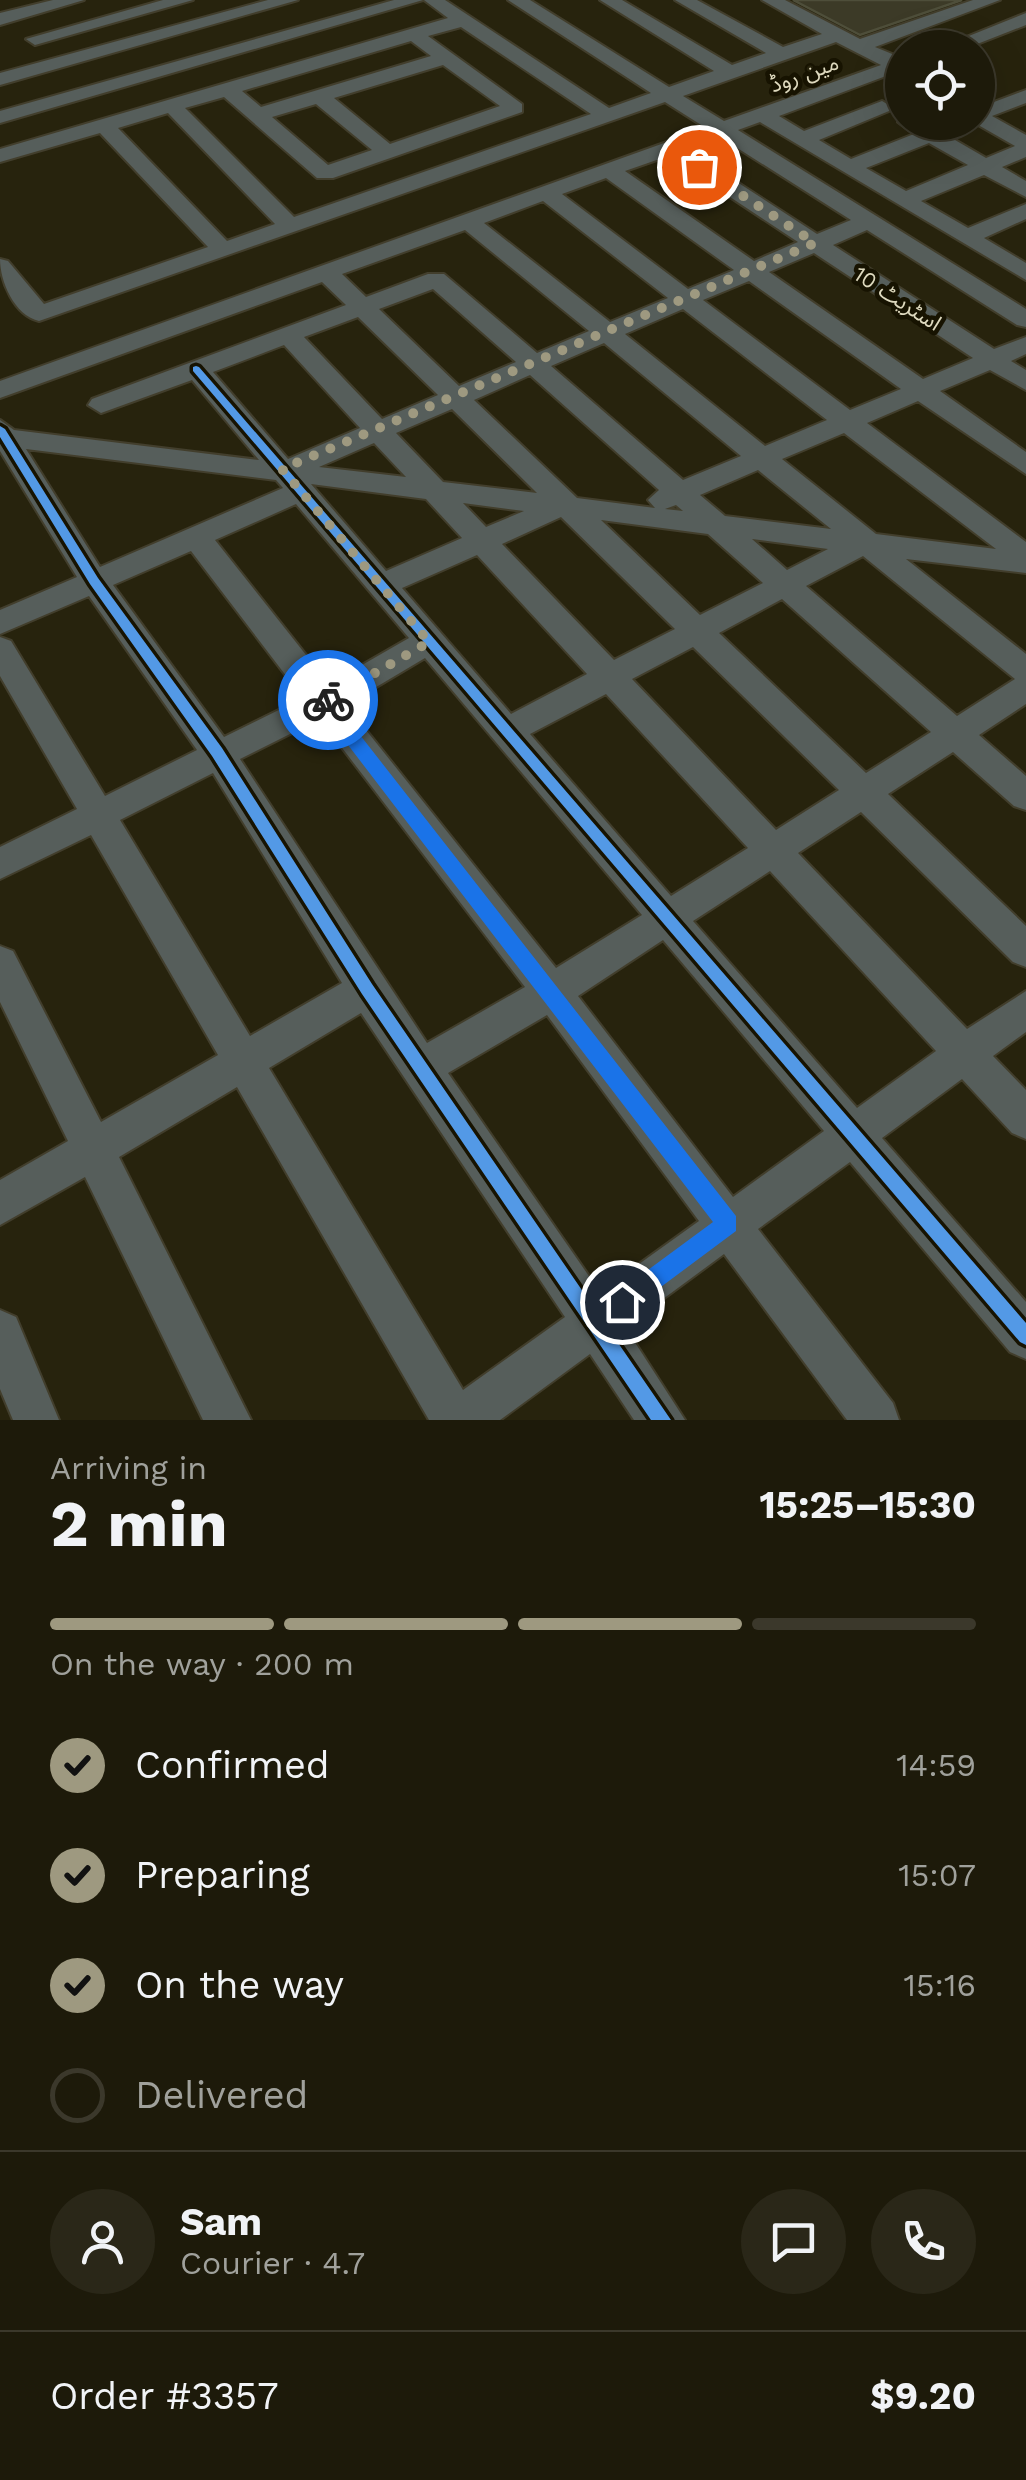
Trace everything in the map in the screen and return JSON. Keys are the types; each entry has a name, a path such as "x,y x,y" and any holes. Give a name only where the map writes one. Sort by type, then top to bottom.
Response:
{"street":[{"path":"5,18 74,0"},
{"path":"35,39 125,7 184,0"},
{"path":"0,79 288,0"},
{"path":"0,117 414,0"},
{"path":"433,0 463,20 542,100"},
{"path":"609,0 731,74"},
{"path":"684,0 783,54"},
{"path":"771,0 885,61"},
{"path":"859,46 992,0"},
{"path":"524,1 1026,320"},
{"path":"125,7 188,64"},
{"path":"5,18 35,39 58,63"},
{"path":"995,31 1026,19"},
{"path":"0,156 463,20"},
{"path":"414,35 445,58 542,100 608,116"},
{"path":"0,266 39,314 837,35"},
{"path":"257,115 445,58"},
{"name":"مین روڈ","path":"0,390 885,72"},
{"path":"844,85 885,110"},
{"path":"228,90 324,173 542,100"},
{"path":"319,96 386,151"},
{"path":"995,109 1026,96"},
{"path":"172,106 291,226"},
{"path":"803,138 882,108"},
{"path":"762,114 1026,272"},
{"path":"105,126 223,250"},
{"path":"995,127 1026,146"},
{"path":"850,167 920,140"},
{"path":"937,140 1026,190"},
{"path":"904,200 1026,146"},
{"name":"اسٹریٹ 10","path":"670,148 1026,382"},
{"path":"609,170 1026,464"},
{"path":"546,193 1026,560"},
{"path":"965,238 1026,211"},
{"path":"468,221 1026,672"},
{"path":"0,623 195,536 290,477 378,430 868,221"},
{"path":"326,272 1026,950"},
{"path":"101,405 436,279 1026,796"},
{"path":"288,335 1026,1119"},
{"path":"632,512 1026,345"},
{"path":"196,369 1026,1336"},
{"path":"2,434 290,477 431,487 1026,560"},
{"path":"2,434 94,581 216,752 367,988 662,1420"},
{"path":"382,586 566,504"},
{"path":"195,536 552,992 876,1420"},
{"path":"506,731 866,542"},
{"path":"0,864 216,752 324,702 429,642"},
{"path":"0,649 458,1420 1026,1009"},
{"path":"421,1067 552,992 1026,688"},
{"path":"0,963 228,1420"},
{"path":"0,1204 367,988"},
{"path":"0,1333 36,1420"}],"building":[{"path":"793,0 962,0 860,35"}],"cycle path":[{"path":"196,369 1026,1336"},
{"path":"0,429 94,581 217,752 367,989 662,1420"}],"way so far":[{"path":"328,700 429,642 282,469 815,243 699,167"}],"route":[{"path":"328,700 324,702 728,1224 622,1302"}]}
